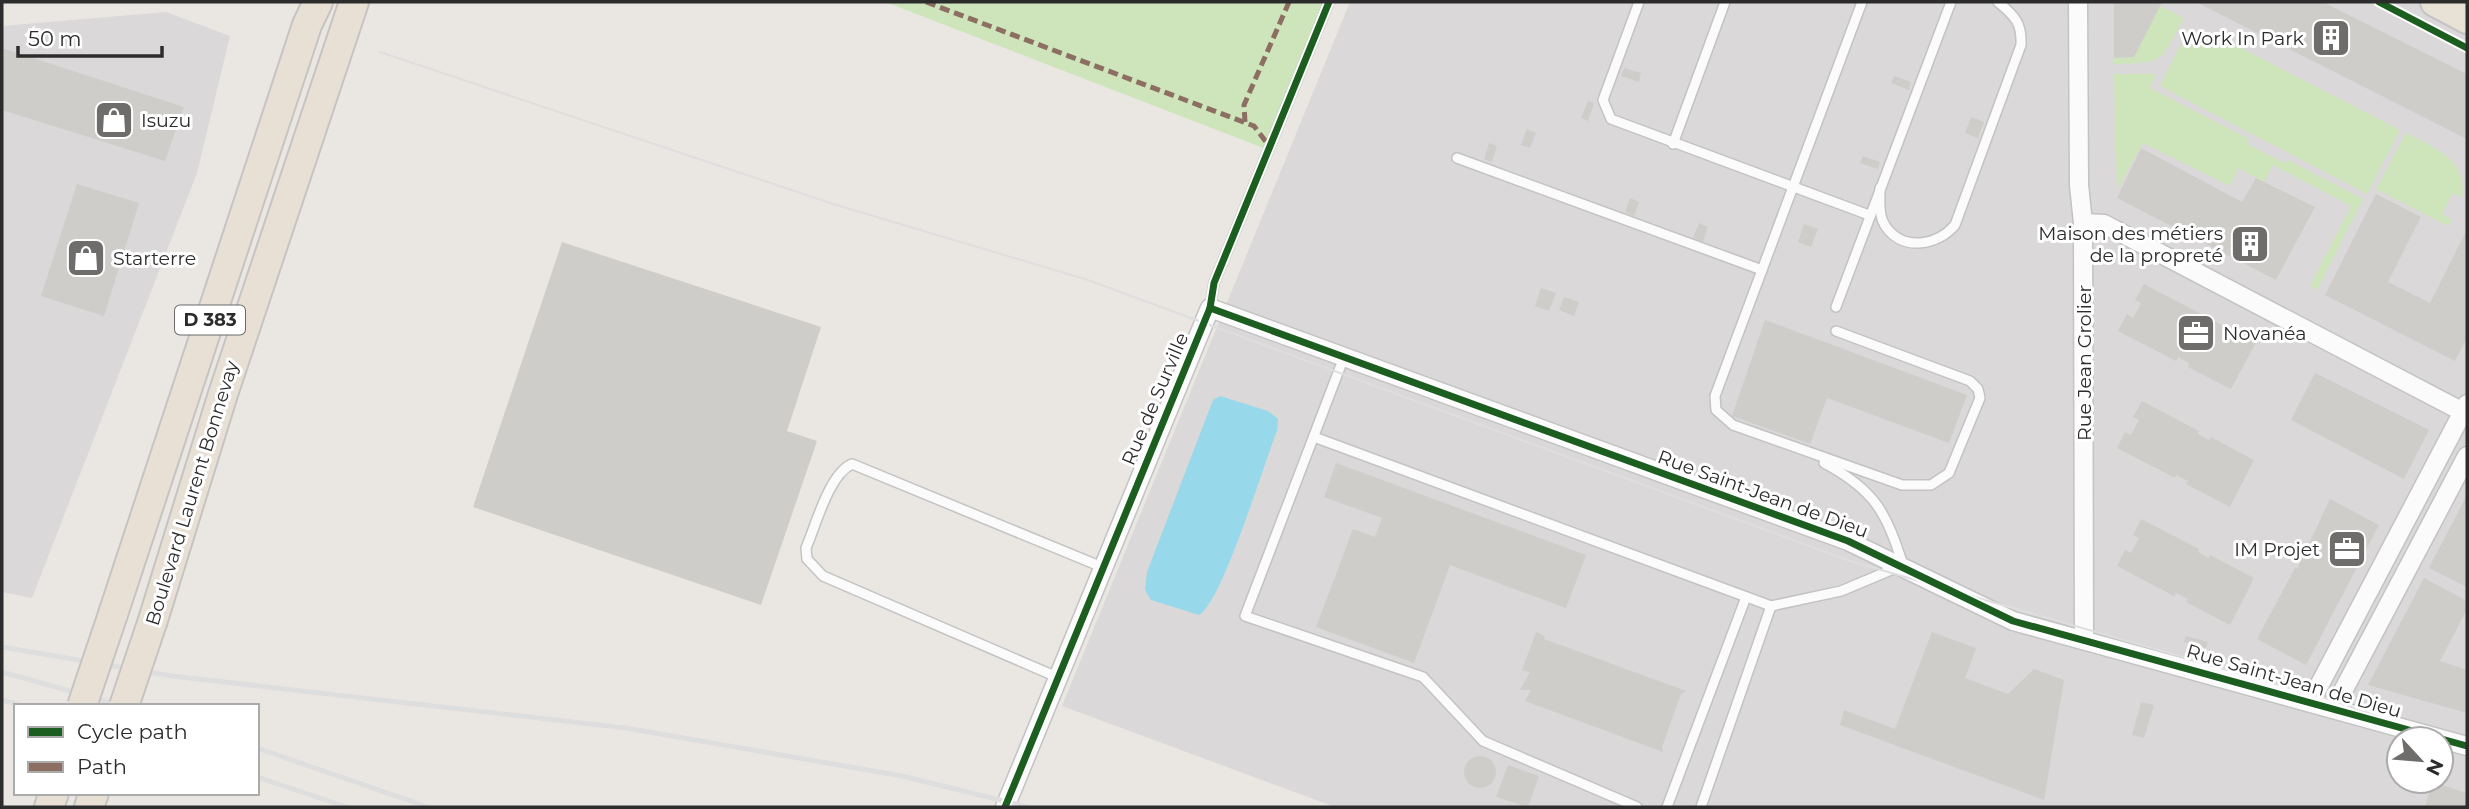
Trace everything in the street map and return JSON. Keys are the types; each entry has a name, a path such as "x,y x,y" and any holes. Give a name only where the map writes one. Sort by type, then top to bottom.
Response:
{"highway":[{"name":"Boulevard Laurent Bonnevay","path":"125,704 223,394 354,2"},
{"name":"Boulevard Laurent Bonnevay","path":"83,704 312,10"}],"main road":[{"path":"2435,2 2467,19"}],"street":[{"name":"Rue Jean Grolier","path":"2078,2 2080,185 2083,223 2084,640"},
{"path":"2083,223 2104,223 2466,410 2311,701"},
{"name":"Rue Saint-Jean de Dieu","path":"1210,308 1848,541 1903,565 2013,621 2467,746"},
{"name":"Rue de Surville","path":"1005,807 1210,308"},
{"path":"2334,708 2467,456"}],"lane":[{"name":"Rue de Surville","path":"1210,308 1214,283 1329,2"},
{"path":"1639,2 1603,100 1604,108 1619,124 1869,215"},
{"path":"1673,144 1725,2"},
{"path":"1836,331 1970,381 1978,389 1980,398 1949,473 1931,485 1902,485 1733,425 1716,410 1715,396 1862,2"},
{"path":"1836,307 1951,2"},
{"path":"1880,188 1881,212 1886,228 1900,237 1916,243 1932,242 1947,234 1955,225 2021,46 2022,30 2017,18 1998,2"},
{"path":"1457,158 1762,270"},
{"path":"1344,357 1245,616 1423,677 1483,741 1637,807"},
{"path":"1314,437 1771,606 1841,591 1903,565 1891,528 1874,498 1840,471 1801,450"},
{"path":"1057,677 823,576 807,559 806,548 835,479 842,468 852,464 1102,567"},
{"path":"1667,807 1746,597"},
{"path":"1701,807 1771,606"}],"shaded area":[{"path":"1350,2 2467,2 2467,807 1335,807 1062,706"},
{"path":"166,12 230,36 197,173 32,598 2,592 2,26"}],"green space":[{"path":"885,2 1326,2 1266,149"},
{"path":"2160,6 2184,18 2165,52 2152,61 2114,64 2114,58 2134,57"},
{"path":"2196,34 2216,35 2400,130 2367,194 2160,86 2179,48"},
{"path":"2114,74 2156,74 2150,88 2249,139 2247,144 2284,163 2288,160 2363,199 2317,290 2310,286 2351,206 2273,165 2264,182 2238,168 2230,186 2143,143 2117,190"},
{"path":"2406,133 2447,156 2460,174 2462,198 2453,193 2442,214 2452,220 2448,226 2376,189"}],"water":[{"path":"1220,396 1268,411 1278,419 1277,431 1219,586 1199,615 1151,600 1145,590 1147,572 1213,400"}],"building":[{"name":"Work In Park","path":"2114,2 2162,2 2134,57 2114,58"},
{"name":"Work In Park","path":"2196,2 2323,2 2467,74 2467,139"},
{"path":"2,48 184,107 165,161 2,110"},
{"path":"1624,68 1641,73 1639,82 1621,76"},
{"path":"1894,76 1911,82 1909,90 1891,83"},
{"path":"1588,101 1594,103 1588,121 1581,118"},
{"path":"1971,117 1984,122 1978,138 1965,133"},
{"path":"1527,129 1536,133 1530,148 1521,145"},
{"path":"1489,143 1497,146 1492,162 1484,159"},
{"name":"Maison des métiers de la propreté","path":"2141,148 2242,202 2256,178 2315,207 2276,280 2117,198"},
{"path":"1863,156 1880,162 1878,169 1860,163"},
{"path":"77,184 139,203 104,316 41,296"},
{"path":"2376,194 2421,217 2388,282 2430,303 2467,229 2467,338 2455,361 2325,295"},
{"path":"1630,198 1639,202 1634,216 1625,212"},
{"path":"1699,223 1708,227 1703,242 1693,238"},
{"path":"1804,224 1818,229 1811,247 1798,242"},
{"path":"562,242 821,327 787,431 817,441 761,605 473,507"},
{"path":"2144,284 2201,314 2199,317 2211,322 2212,320 2256,342 2231,389 2188,367 2189,363 2178,357 2176,361 2118,331 2127,314 2133,318 2141,303 2135,300"},
{"path":"1541,288 1556,293 1549,311 1535,306"},
{"path":"1564,297 1579,302 1574,316 1559,310"},
{"path":"1765,320 1967,395 1949,443 1827,398 1810,444 1732,416"},
{"path":"2315,373 2429,430 2404,479 2291,420"},
{"path":"2142,401 2199,431 2198,434 2209,440 2211,437 2254,460 2230,507 2186,484 2188,481 2176,475 2175,478 2117,448 2125,432 2131,435 2139,420 2133,417"},
{"path":"1336,463 1586,555 1566,608 1450,565 1414,663 1316,627 1353,529 1375,537 1382,518 1324,497"},
{"path":"2467,495 2467,587 2429,568"},
{"path":"2330,499 2379,525 2306,665 2257,639 2295,568 2297,569"},
{"path":"2141,519 2199,549 2198,552 2209,558 2210,555 2254,578 2230,625 2186,602 2188,599 2176,593 2174,596 2117,566 2125,550 2131,553 2139,538 2133,535"},
{"path":"2424,578 2467,601 2467,609 2440,661 2467,670 2467,713 2368,685"},
{"path":"1536,632 1545,636 1544,639 1686,691 1681,694 1662,747 1663,752 1525,701 1531,690 1520,690 1530,672 1522,670"},
{"path":"1932,632 1976,648 1965,678 2008,694 2034,669 2064,680 2044,800 1840,725 1844,710 1895,729"},
{"path":"2186,636 2208,642 2206,648 2184,642"},
{"path":"2141,702 2154,705 2144,738 2132,735"},
{"path":"1480,756 1491,761 1496,772 1491,783 1480,788 1469,783 1464,772 1469,761"},
{"path":"1508,765 1539,776 1528,807 1496,797"},
{"path":"2455,789 2467,793 2467,807 2425,807 2428,795 2455,795"}],"tram line":[{"path":"380,52 833,204 1085,279 1850,561 2335,701 2401,725"},
{"path":"2455,745 2467,749"}],"railway":[{"path":"2,647 172,676 626,728 902,776 1028,807"},
{"path":"2,672 116,704"},
{"path":"2,700 17,704"},
{"path":"259,749 428,807"},
{"path":"259,778 347,807"}],"marked path":[{"path":"926,2 1254,126 1270,147"},
{"path":"1245,122 1244,105 1289,2"}],"cycle path":[{"path":"1005,807 1210,308 1214,283 1329,2"},
{"path":"2379,2 2467,48"},
{"path":"1210,308 1848,541 2013,621 2467,746"}],"place":[{"name":"Work In Park","path":"2331,38"},
{"name":"Isuzu","path":"114,120"},
{"name":"Maison des métiers de la propreté","path":"2250,244"},
{"name":"Starterre","path":"86,258"},
{"name":"Novanéa","path":"2196,333"},
{"name":"IM Projet","path":"2347,549"}]}
